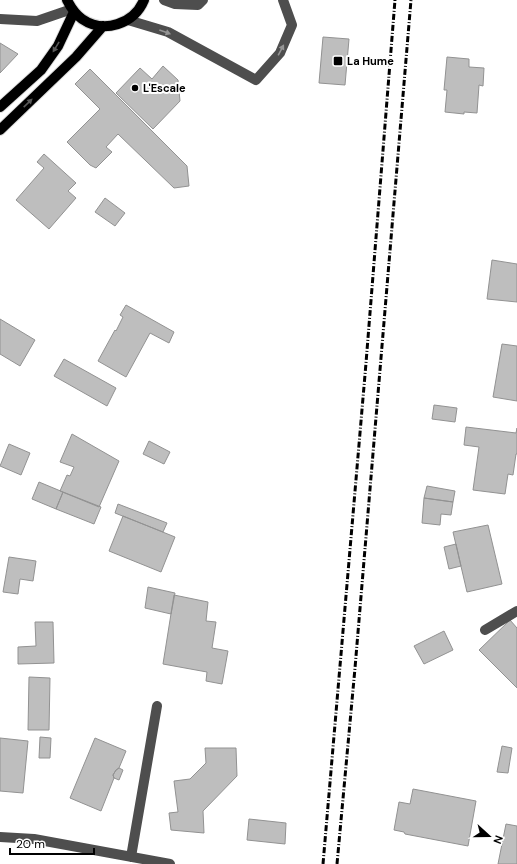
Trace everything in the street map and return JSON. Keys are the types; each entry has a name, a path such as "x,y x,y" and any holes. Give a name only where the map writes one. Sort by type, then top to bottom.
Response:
{"main road":[{"path":"0,107 41,70 58,46 71,7 82,19 92,24 112,26 128,20 136,13 144,0"},
{"path":"0,130 76,57 103,26"}],"street":[{"path":"164,0 175,4 198,5 203,0"},
{"path":"128,20 168,32 256,80 280,53 292,25 283,0"},
{"path":"0,19 37,21 71,7"},
{"path":"485,630 517,611"},
{"path":"131,857 156,706"},
{"path":"0,838 34,839 170,864"}],"building":[{"path":"323,37 349,39 345,85 319,83"},
{"path":"0,43 18,54 0,73"},
{"path":"447,57 469,59 469,67 484,68 483,86 479,85 477,113 464,112 464,114 445,112 447,90 444,90"},
{"path":"163,66 178,80 180,101 153,129 116,93 140,68 152,79"},
{"path":"90,69 187,166 189,186 174,188 118,134 106,147 112,152 96,168 90,165 67,142 100,109 75,84"},
{"path":"44,154 76,183 68,191 76,198 49,229 16,200 44,168 37,162"},
{"path":"105,198 125,213 115,226 95,212"},
{"path":"492,260 517,264 517,302 487,299"},
{"path":"126,305 174,332 169,343 150,333 126,377 98,361 123,317 120,315"},
{"path":"0,319 35,340 20,366 0,354"},
{"path":"502,344 517,346 517,401 493,397"},
{"path":"64,359 116,388 107,406 54,376"},
{"path":"434,405 457,408 455,422 432,419"},
{"path":"466,427 516,433 517,428 517,454 513,475 508,474 505,494 473,490 479,447 464,445"},
{"path":"72,434 119,461 99,507 60,491 67,475 70,476 74,467 60,462"},
{"path":"149,441 170,452 164,464 143,454"},
{"path":"9,444 30,453 21,475 0,466"},
{"path":"39,482 63,492 56,509 32,499"},
{"path":"427,486 455,491 453,502 424,498"},
{"path":"63,492 101,507 94,524 56,509"},
{"path":"424,498 453,502 451,515 441,514 440,525 422,523"},
{"path":"118,504 167,523 163,532 115,513"},
{"path":"123,516 175,537 161,572 109,551"},
{"path":"488,525 502,584 467,592 453,532"},
{"path":"456,544 461,566 449,569 444,547"},
{"path":"9,557 36,561 33,581 20,579 18,594 3,592"},
{"path":"148,587 175,593 171,614 145,608"},
{"path":"174,595 208,602 206,621 216,622 212,648 228,651 222,684 206,681 207,672 163,664"},
{"path":"510,620 517,628 517,688 479,650"},
{"path":"35,622 53,622 54,663 18,664 18,647 36,646"},
{"path":"444,631 453,650 424,664 414,646"},
{"path":"29,677 50,678 49,730 28,730"},
{"path":"40,737 51,738 50,758 39,758"},
{"path":"0,738 28,741 23,793 0,791"},
{"path":"95,738 126,751 119,768 113,775 114,778 101,811 70,798"},
{"path":"502,746 512,748 508,773 497,772"},
{"path":"205,748 236,748 237,776 203,811 204,833 171,830 169,813 178,812 174,781 190,779 206,763"},
{"path":"119,768 123,770 119,780 114,778 113,775"},
{"path":"413,789 476,801 468,846 405,834 404,832 394,830 399,802 410,804"},
{"path":"249,819 286,823 285,844 247,840"},
{"path":"506,824 517,826 517,864 498,864"}],"railway":[{"path":"323,864 366,363 395,0"},
{"path":"337,864 355,668 411,0"}],"place":[{"name":"La Hume","path":"338,61"},
{"name":"L'Escale","path":"135,88"}]}
